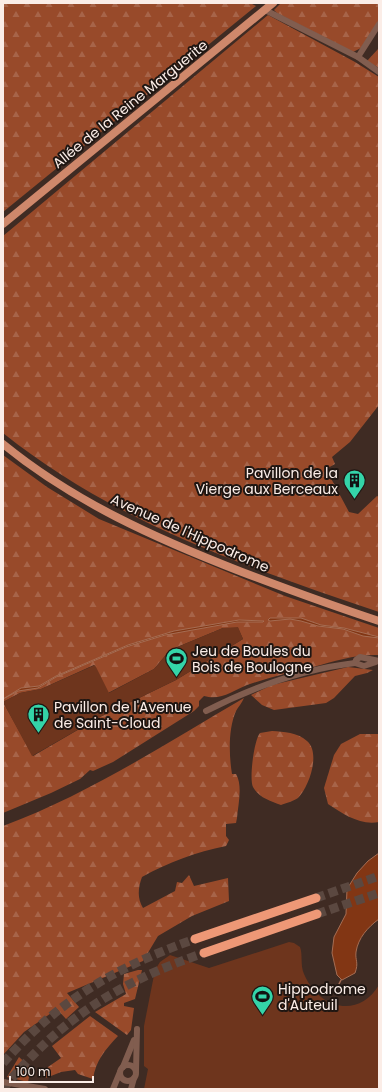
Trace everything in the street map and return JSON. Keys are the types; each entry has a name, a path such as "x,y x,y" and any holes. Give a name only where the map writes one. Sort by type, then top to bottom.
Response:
{"highway":[{"path":"195,939 316,898"},
{"path":"204,953 317,914"}],"main road":[{"name":"Allée de la Reine Marguerite","path":"3,224 273,3"},
{"name":"Avenue de l'Hippodrome","path":"3,444 64,488 143,531 203,557 284,588 379,621"}],"street":[{"path":"265,10 358,57 379,72"},
{"path":"358,57 363,52 379,24"},
{"path":"206,711 247,692 271,683 329,667 355,663 360,657 378,662"},
{"path":"114,1089 137,1029"},
{"path":"131,1089 136,1071 135,1037"},
{"path":"121,1070 130,1066 136,1071"},
{"path":"121,1070 121,1077 125,1080 130,1081 134,1078"},
{"path":"3,1082 45,1089"}],"green space":[{"path":"3,3 250,3 256,6 3,212"},
{"path":"281,3 379,3 379,20 361,48 353,52 277,13 274,10"},
{"path":"268,15 355,62 379,77 379,405 350,442 332,457 335,464 326,469 349,512 358,514 377,496 379,497 379,612 230,559 136,517 90,492 46,465 3,433 3,236"},
{"path":"379,48 379,68 367,61"},
{"path":"3,455 47,487 99,519 285,596 379,628 379,655 346,658 263,680 221,696 204,696 199,701 199,706 194,711 113,762 93,771 90,770 80,779 3,813","holes":["223,628 238,628 243,639 176,680 100,717 33,756 3,702 20,693 41,689 94,665 108,693 154,669 170,650"]},
{"path":"348,667 373,670 355,676 334,698 326,703 274,710 262,705 251,695 272,685"},
{"path":"244,698 233,718 230,734 230,759 232,774 236,774 238,779 240,796 236,823 226,824 226,836 229,840 226,846 193,854 152,872 142,877 139,889 139,897 143,908 175,891 177,882 182,883 189,875 194,886 228,878 229,901 192,916 158,936 143,961 67,993 79,1007 66,1019 57,1009 24,1032 3,1055 3,826 66,799 96,784"},
{"path":"272,731 290,733 303,738 311,746 313,753 312,770 302,793 298,798 281,805 258,794 252,783 253,760 258,737 260,733"},
{"path":"360,734 379,734 379,822 372,823 359,821 340,812 328,804 324,788 334,755 341,744"},
{"path":"142,970 135,999 124,1003 124,1006 134,1008 131,1030 127,1035 95,1012 126,994 123,984 124,974"},
{"path":"90,1016 118,1036 109,1046 96,1066 93,1079 78,1074 75,1070 61,1072 46,1078 44,1075 48,1067 61,1058 52,1046"},
{"path":"19,1057 31,1068 28,1082 7,1077"}],"shaded area":[{"path":"270,618 301,618 321,625 344,628 379,638 363,636 343,629 318,626 290,619 270,621 268,620"},
{"path":"239,620 264,621 237,622 165,635 126,647 56,677 38,688 18,691 3,699 21,688 39,686 56,676 128,645 174,631"},
{"path":"238,627 243,639 176,680 100,717 32,756 3,702 20,693 41,689 95,665 109,693 154,669 170,650 223,628"},
{"path":"379,853 379,919 367,929 359,942 356,952 357,966 355,973 342,980 337,975 332,953 334,937 346,914 347,889 357,873 368,861"},
{"name":"Hippodrome d'Auteuil","path":"289,942 300,947 302,967 310,986 328,1002 350,1006 360,1003 370,996 379,985 379,1089 144,1089 148,1069 144,1066 144,1026 155,970 160,962 170,955 209,968"}],"waterway":[{"path":"335,992 341,980"}],"tunnel":[{"path":"316,898 379,876"},
{"path":"317,914 379,893"},
{"path":"3,1063 45,1021 90,988 140,961 195,939"},
{"path":"3,1089 24,1064 46,1043 69,1023 93,1006 118,990 145,976 204,953"}],"place":[{"name":"Pavillon de la Vierge aux Berceaux","path":"354,500"},
{"name":"Jeu de Boules du Bois de Boulogne","path":"176,678"},
{"name":"Pavillon de l'Avenue de Saint-Cloud","path":"39,734"},
{"name":"Hippodrome d'Auteuil","path":"262,1016"}]}
